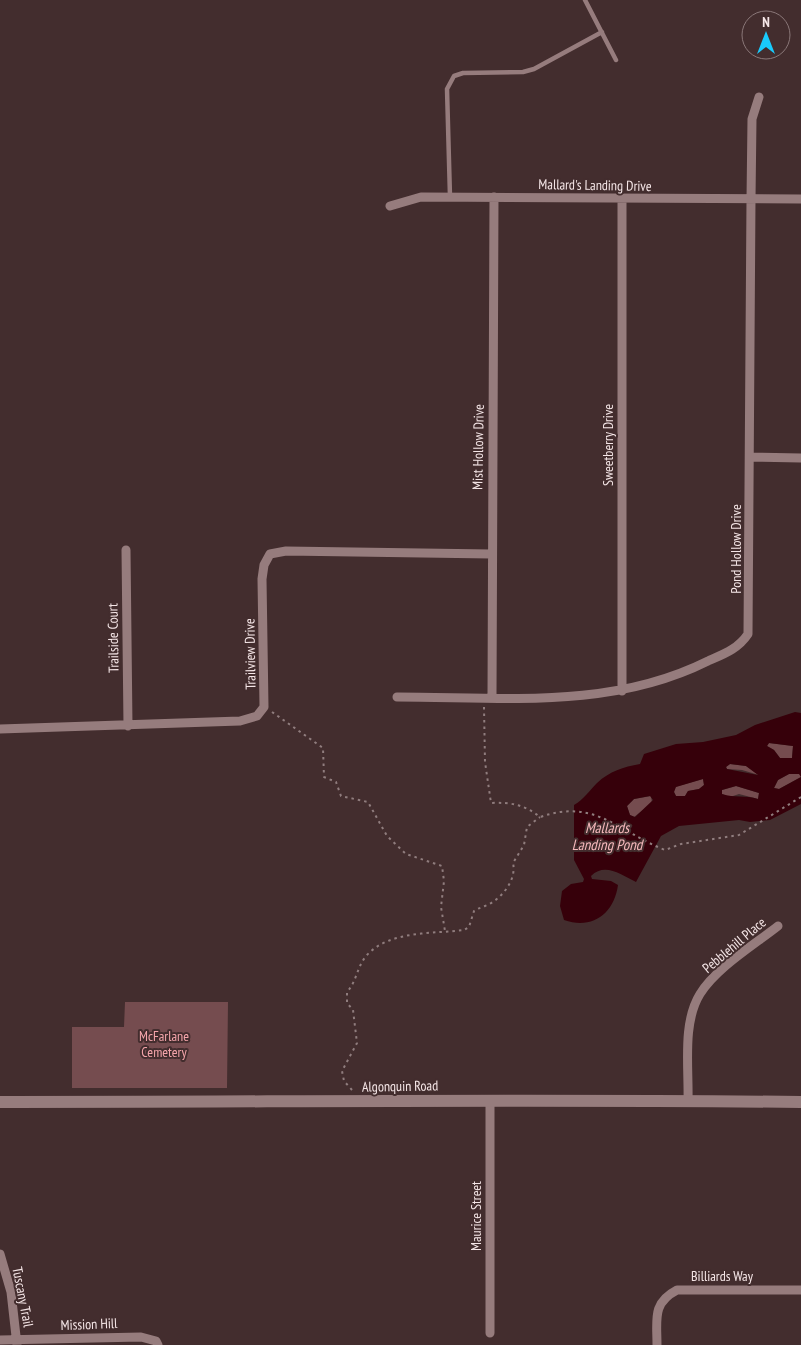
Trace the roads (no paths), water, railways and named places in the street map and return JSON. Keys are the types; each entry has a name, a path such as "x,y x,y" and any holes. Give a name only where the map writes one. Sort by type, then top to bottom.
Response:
{"street":[{"name":"Pond Hollow Drive","path":"397,697 583,697 622,691 681,675 741,645 748,634 752,119 759,97"},
{"name":"Mallard's Landing Drive","path":"390,206 422,197 801,200"},
{"name":"Mist Hollow Drive","path":"487,697 491,554 494,197"},
{"name":"Sweetberry Drive","path":"622,199 622,691"},
{"path":"750,457 801,458"},
{"name":"Trailside Court","path":"126,550 128,726"},
{"name":"Trailview Drive","path":"0,729 240,721 257,716 264,707 262,579 264,565 270,554 286,550 491,554"},
{"name":"Pebblehill Place","path":"688,1101 689,1034 692,1015 700,995 713,978 778,926"},
{"name":"Algonquin Road","path":"0,1102 490,1100 801,1102"},
{"name":"Maurice Street","path":"490,1100 490,1333"},
{"name":"Tuscany Trail","path":"0,1254 11,1292 16,1342"},
{"name":"Billiards Way","path":"658,1345 658,1308 664,1297 677,1290 801,1290"},
{"name":"Mission Hill","path":"0,1340 16,1342 141,1337 156,1341 158,1345"}],"lane":[{"path":"585,0 616,60"},
{"path":"450,197 447,89 454,76 463,73 523,72 534,69 602,32"}],"water":[{"name":"Mallards Landing Pond","path":"795,712 801,713 801,777 801,804 770,820 750,822 739,820 679,826 661,836 636,882 619,873 607,870 596,872 591,876 592,879 611,881 618,885 612,904 600,917 584,923 564,920 560,906 562,891 571,884 583,882 584,879 574,860 574,805 584,798 607,775 622,768 640,764 644,754 676,744 703,742 736,735 755,725","holes":["769,743 793,746 792,758 780,758 774,750 767,746","730,764 746,766 758,775 727,769 726,767","789,774 799,774 801,777 779,789 774,788 778,780","703,779 704,785 699,789 688,791 685,796 676,796 674,792 676,787","736,786 759,793 758,799 722,794 722,790","650,796 653,800 635,817 630,815 627,806 634,799"]}],"park label":[{"name":"McFarlane Cemetery","path":"164,1044"}]}
